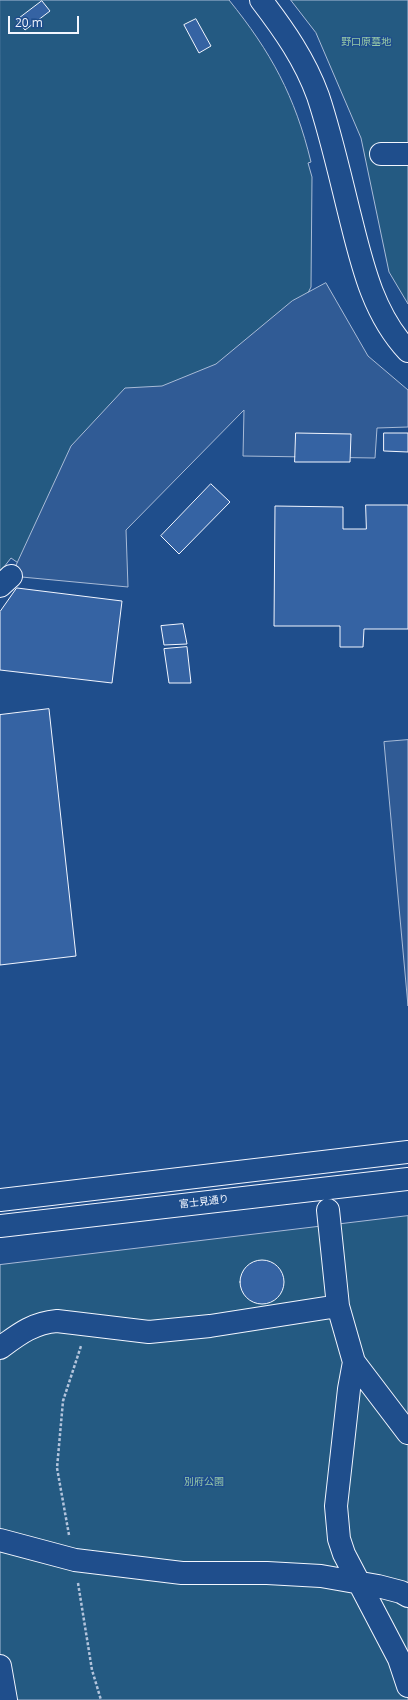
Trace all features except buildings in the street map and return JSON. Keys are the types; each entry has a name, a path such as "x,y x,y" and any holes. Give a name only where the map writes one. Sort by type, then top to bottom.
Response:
{"street":[{"path":"261,0 294,46 312,83 328,128 370,287 387,323 408,351"},
{"path":"381,154 408,154"},
{"path":"0,1200 408,1152"},
{"name":"富士見通り","path":"0,1226 408,1179"},
{"path":"328,1210 338,1306 354,1362 402,1415 408,1433"},
{"path":"0,1348 26,1330 42,1322 57,1321 88,1326 149,1332 210,1326 338,1306"},
{"path":"354,1362 349,1389 342,1462 337,1486 336,1520 339,1539 344,1554 399,1659 408,1686"},
{"path":"0,1540 75,1560 182,1573 267,1573 321,1576 378,1586 401,1592 408,1596"},
{"path":"0,1666 6,1700"}],"path":[{"path":"88,1326 63,1401 57,1468 63,1505 75,1560 92,1670 101,1700"}],"green space":[{"path":"0,0 229,0 244,19 269,57 289,95 305,138 311,162 308,163 312,177 311,287 252,402 24,567 11,558 0,572"},
{"name":"野口原墓地","path":"291,0 408,0 408,304 389,272 361,138 316,33"},
{"name":"別府公園","path":"408,1216 408,1700 0,1700 0,1265"}],"shaded area":[{"path":"326,283 368,356 408,390 408,427 377,428 375,458 243,456 244,410 126,530 128,587 11,576 71,446 125,388 162,386 216,364 292,301"},
{"path":"408,740 408,1006 384,742"}]}
